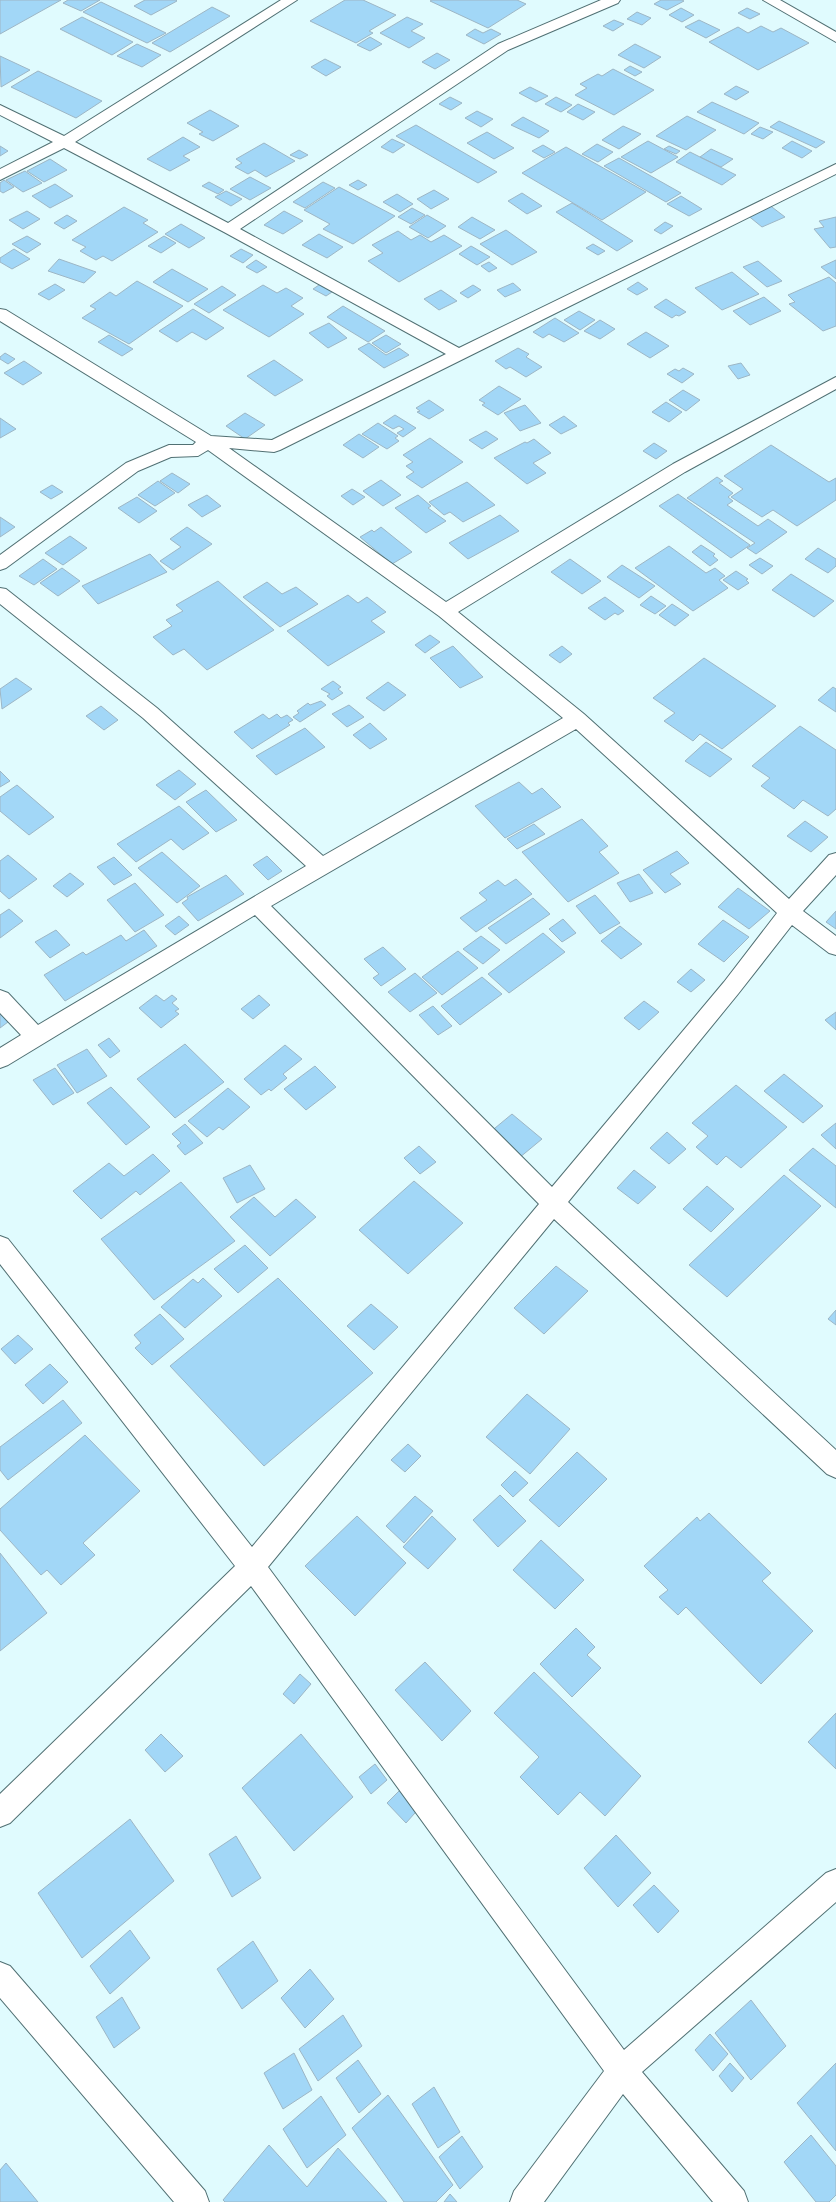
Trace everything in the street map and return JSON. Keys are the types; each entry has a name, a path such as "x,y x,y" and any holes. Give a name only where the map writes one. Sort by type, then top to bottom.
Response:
{"street":[{"path":"0,175 65,142 290,0"},
{"path":"229,230 503,47 613,0"},
{"path":"770,0 836,38"},
{"path":"0,109 65,142 460,355"},
{"path":"229,457 607,274 760,198 836,163"},
{"path":"0,564 132,468 169,451 198,450 207,441 274,446 836,168"},
{"path":"0,314 207,441 445,611 577,719 790,912 836,947"},
{"path":"445,611 678,468 836,382"},
{"path":"0,594 150,714 320,867"},
{"path":"0,1059 257,904 577,719"},
{"path":"0,1813 252,1567 731,988 790,912 836,861"},
{"path":"257,904 553,1203 836,1466"},
{"path":"0,999 36,1037"},
{"path":"0,1246 252,1567 622,2071 733,2202"},
{"path":"525,2202 622,2071 836,1883"},
{"path":"0,1976 194,2202"}],"building":[{"path":"0,0 61,0 0,34"},
{"path":"68,0 100,0 81,11 63,3"},
{"path":"145,0 177,1 151,15 134,6"},
{"path":"345,0 363,0 396,15 369,31 373,33 356,43 310,21"},
{"path":"517,0 526,4 488,28 430,1"},
{"path":"661,0 684,1 667,10 654,4"},
{"path":"101,2 166,33 147,43 83,12"},
{"path":"212,7 230,16 170,52 152,43"},
{"path":"681,8 694,15 682,22 669,15"},
{"path":"747,8 760,14 750,19 738,13"},
{"path":"637,12 651,18 642,25 627,19"},
{"path":"82,17 133,42 112,55 60,29"},
{"path":"407,17 423,24 411,31 425,38 409,48 380,33"},
{"path":"614,20 624,24 613,31 603,26"},
{"path":"699,20 720,30 706,38 685,27"},
{"path":"761,26 773,32 781,28 809,43 758,70 709,42 738,27 748,33"},
{"path":"475,29 483,33 491,29 501,34 484,44 466,35"},
{"path":"370,37 382,44 370,51 357,45"},
{"path":"137,44 161,55 142,67 117,56"},
{"path":"635,44 661,57 644,68 618,55"},
{"path":"437,53 450,60 435,69 422,62"},
{"path":"0,56 30,70 1,87"},
{"path":"325,59 341,67 326,76 311,67"},
{"path":"630,66 642,72 635,76 624,70"},
{"path":"613,69 654,90 614,115 575,95 587,88 580,84 598,74 602,76"},
{"path":"38,71 102,101 76,118 11,87"},
{"path":"736,86 749,92 736,100 724,94"},
{"path":"530,87 548,96 536,102 519,93"},
{"path":"450,97 462,103 451,110 439,104"},
{"path":"556,97 572,105 561,112 545,104"},
{"path":"712,102 759,123 744,134 697,112"},
{"path":"578,104 595,112 583,120 567,112"},
{"path":"210,110 239,126 213,141 199,134 203,132 187,123"},
{"path":"477,111 493,119 481,127 465,118"},
{"path":"687,116 716,130 686,150 656,136"},
{"path":"523,117 549,131 539,138 511,125"},
{"path":"779,121 825,142 816,148 770,127"},
{"path":"416,125 497,172 478,183 396,136"},
{"path":"623,126 641,134 619,149 602,140"},
{"path":"760,127 773,132 763,139 751,134"},
{"path":"487,132 514,148 494,159 467,143"},
{"path":"183,137 200,147 183,156 190,160 170,171 147,159"},
{"path":"392,139 405,145 393,153 381,147"},
{"path":"648,141 678,157 651,173 621,157"},
{"path":"792,141 812,151 802,158 782,148"},
{"path":"264,143 295,161 266,177 255,170 248,174 235,167 242,163 236,159"},
{"path":"597,144 613,152 598,162 582,154"},
{"path":"543,145 555,152 544,158 532,151"},
{"path":"0,146 8,151 0,156"},
{"path":"669,146 680,151 676,154 664,149"},
{"path":"566,147 646,192 602,220 522,173"},
{"path":"711,149 733,159 721,167 700,157"},
{"path":"299,150 308,155 300,159 290,155"},
{"path":"690,152 736,175 722,185 676,162"},
{"path":"619,158 681,193 666,202 604,166"},
{"path":"50,159 67,170 44,182 27,171"},
{"path":"25,171 42,183 23,192 6,180"},
{"path":"250,177 271,188 250,200 230,189"},
{"path":"4,180 14,187 3,193 0,191 0,183"},
{"path":"358,180 367,185 358,190 349,185"},
{"path":"209,182 224,190 218,194 202,186"},
{"path":"323,182 335,188 305,208 293,202"},
{"path":"55,184 73,196 50,208 32,196"},
{"path":"339,187 395,216 353,244 323,229 330,224 304,210"},
{"path":"434,190 449,199 431,209 417,199"},
{"path":"226,191 242,199 231,206 215,197"},
{"path":"522,193 542,206 527,214 508,201"},
{"path":"397,194 413,204 400,212 383,202"},
{"path":"681,196 702,209 689,216 667,204"},
{"path":"572,203 633,241 617,251 556,212"},
{"path":"768,204 785,217 762,227 746,214"},
{"path":"124,207 148,220 143,223 158,232 112,261 103,256 96,260 80,251 86,247 72,240"},
{"path":"412,208 425,215 411,224 398,217"},
{"path":"27,211 40,219 23,229 9,220"},
{"path":"284,211 303,221 283,234 264,225"},
{"path":"67,215 77,221 64,229 54,223"},
{"path":"427,215 446,226 428,238 409,227"},
{"path":"472,217 495,230 480,239 458,227"},
{"path":"836,217 836,247 830,248 814,229 824,227 819,221"},
{"path":"665,222 673,226 661,234 654,230"},
{"path":"181,224 205,238 189,248 165,234"},
{"path":"506,230 537,252 512,265 480,244"},
{"path":"398,231 411,240 420,235 431,242 444,235 462,246 399,282 368,261 383,253 372,245"},
{"path":"319,234 343,247 327,258 302,245"},
{"path":"27,236 41,244 27,253 12,244"},
{"path":"164,236 176,243 161,253 148,246"},
{"path":"593,244 605,251 598,255 586,248"},
{"path":"471,246 490,257 477,265 459,254"},
{"path":"14,249 30,259 12,269 0,262 0,258"},
{"path":"241,249 253,255 243,263 230,256"},
{"path":"59,259 96,272 84,283 48,271"},
{"path":"256,260 267,267 257,273 246,267"},
{"path":"836,260 836,279 821,267"},
{"path":"758,261 782,281 767,287 743,267"},
{"path":"489,262 497,268 489,272 481,266"},
{"path":"172,269 208,289 188,302 153,282"},
{"path":"732,272 759,294 722,310 695,288"},
{"path":"829,277 836,283 836,326 823,331 789,304 795,302 788,295"},
{"path":"137,281 183,306 129,344 82,318 96,309 90,306 110,292 116,296"},
{"path":"638,282 648,289 637,295 627,289"},
{"path":"322,283 335,290 326,296 313,289"},
{"path":"513,283 521,290 505,297 497,290"},
{"path":"55,284 65,290 49,300 38,294"},
{"path":"263,285 277,293 286,288 303,298 291,306 304,314 269,337 223,310"},
{"path":"473,285 481,290 468,298 460,293"},
{"path":"222,286 236,295 209,313 194,304"},
{"path":"441,290 457,301 439,310 424,299"},
{"path":"764,297 781,311 750,325 733,311"},
{"path":"666,299 686,312 672,318 654,307"},
{"path":"343,306 385,331 368,342 327,317"},
{"path":"193,309 224,328 206,340 192,332 177,342 159,331"},
{"path":"579,311 595,320 580,330 564,320"},
{"path":"555,318 579,333 564,342 549,334 543,338 533,332"},
{"path":"600,320 615,329 600,339 584,331"},
{"path":"329,323 347,338 328,348 309,333"},
{"path":"646,332 669,346 650,358 627,344"},
{"path":"109,335 133,349 122,356 98,342"},
{"path":"386,335 401,344 386,353 372,343"},
{"path":"369,343 386,355 399,348 409,355 384,368 358,349"},
{"path":"518,348 529,354 526,357 542,367 526,377 510,367 506,369 495,361"},
{"path":"5,353 15,359 8,364 0,359 0,357"},
{"path":"274,360 303,380 275,396 247,376"},
{"path":"24,361 42,373 23,385 4,373"},
{"path":"741,363 750,375 738,379 728,366"},
{"path":"683,368 694,374 682,383 667,374 675,369 679,371"},
{"path":"499,386 521,399 498,415 482,405 485,403 479,400"},
{"path":"683,390 700,400 686,411 669,400"},
{"path":"429,400 444,410 429,419 417,412 420,411 416,408"},
{"path":"666,402 682,412 669,422 652,412"},
{"path":"525,405 541,423 520,431 504,413"},
{"path":"245,413 265,425 245,439 226,426"},
{"path":"395,415 416,428 403,437 397,433 404,429 399,426 393,429 383,423"},
{"path":"564,416 577,426 561,434 549,425"},
{"path":"0,418 16,429 0,438"},
{"path":"378,423 398,436 395,438 399,441 387,449 362,434"},
{"path":"486,431 498,439 482,449 469,440"},
{"path":"359,434 379,447 363,458 343,445"},
{"path":"430,438 463,462 422,488 406,477 414,472 406,466 413,462 403,455"},
{"path":"534,439 551,453 533,463 546,473 527,484 494,458"},
{"path":"654,443 667,451 656,459 643,451"},
{"path":"771,445 829,482 836,478 836,500 797,526 773,510 762,517 731,497 743,489 724,476"},
{"path":"172,473 190,484 178,493 160,481"},
{"path":"717,477 723,481 719,483 733,493 728,497 733,501 727,505 758,526 768,519 787,532 756,554 747,548 755,543 687,498"},
{"path":"381,480 401,495 383,506 363,491"},
{"path":"158,481 175,493 155,506 138,495"},
{"path":"467,482 495,505 463,522 450,512 444,515 429,502"},
{"path":"52,485 63,492 51,499 40,492"},
{"path":"352,489 365,497 353,505 341,496"},
{"path":"678,494 750,545 731,558 659,506"},
{"path":"207,495 221,506 202,517 188,505"},
{"path":"418,495 431,506 428,508 446,521 426,533 395,508"},
{"path":"137,497 157,511 139,523 118,508"},
{"path":"500,515 519,531 468,559 449,543"},
{"path":"0,517 15,527 0,537"},
{"path":"187,527 212,544 173,570 160,561 181,547 170,539"},
{"path":"381,527 412,552 392,564 360,537 372,530 374,532"},
{"path":"70,536 87,548 63,565 45,553"},
{"path":"701,545 715,554 713,556 718,560 710,566 692,552"},
{"path":"669,546 706,573 715,568 725,576 719,580 728,588 693,611 635,568"},
{"path":"818,548 836,559 836,566 828,573 805,559"},
{"path":"150,554 167,572 98,604 82,586"},
{"path":"760,558 773,566 762,574 749,565"},
{"path":"43,559 57,569 34,585 19,576"},
{"path":"570,559 601,581 582,594 551,572"},
{"path":"622,565 655,586 639,598 607,577"},
{"path":"62,568 80,581 58,596 40,583"},
{"path":"736,571 748,579 746,580 749,583 738,590 723,580"},
{"path":"791,574 834,601 814,617 772,590"},
{"path":"218,581 274,630 207,670 184,649 173,655 153,637 172,626 166,620 183,611 176,605"},
{"path":"267,582 282,594 296,587 318,604 280,627 243,597"},
{"path":"348,595 358,603 367,597 386,612 371,621 385,632 328,666 287,631"},
{"path":"651,596 666,606 655,614 640,605"},
{"path":"605,597 624,611 618,615 615,613 605,620 588,608"},
{"path":"672,604 689,615 675,626 659,615"},
{"path":"430,635 440,642 425,653 415,645"},
{"path":"453,646 483,677 460,688 430,658"},
{"path":"562,646 572,654 560,663 549,655"},
{"path":"704,658 776,706 722,749 700,734 693,741 664,721 675,713 653,698"},
{"path":"16,678 32,689 2,709 0,689"},
{"path":"333,681 341,687 338,689 343,693 332,700 327,696 330,694 321,689"},
{"path":"388,682 406,695 384,711 366,698"},
{"path":"833,687 836,689 836,712 818,700"},
{"path":"321,701 326,705 300,722 293,717 299,713 297,711 308,703 310,705"},
{"path":"349,705 364,717 347,727 332,714"},
{"path":"101,706 118,720 104,730 86,716"},
{"path":"263,714 269,719 277,714 281,718 287,715 293,720 288,723 290,725 252,749 234,732"},
{"path":"370,723 387,739 370,749 353,735"},
{"path":"800,726 836,750 836,809 828,816 803,800 794,809 761,786 770,778 752,766"},
{"path":"305,728 325,747 276,775 256,756"},
{"path":"706,742 732,759 710,777 685,761"},
{"path":"179,770 196,784 175,800 156,785"},
{"path":"0,771 10,781 0,787"},
{"path":"519,782 532,794 542,788 561,807 505,838 475,806"},
{"path":"17,785 54,817 29,835 0,811 0,797"},
{"path":"206,790 237,820 216,832 186,802"},
{"path":"179,806 209,833 183,850 171,839 136,862 117,844"},
{"path":"582,819 608,846 599,852 619,873 568,902 522,852"},
{"path":"805,821 828,837 811,852 787,836"},
{"path":"534,824 545,834 517,849 507,839"},
{"path":"677,851 689,863 670,874 681,884 665,893 643,870"},
{"path":"162,852 200,886 177,903 138,868"},
{"path":"8,855 37,879 9,899 0,891 0,861"},
{"path":"267,856 282,871 268,880 253,865"},
{"path":"114,857 132,875 114,885 97,867"},
{"path":"70,873 84,884 67,897 53,886"},
{"path":"639,874 653,893 630,902 617,883"},
{"path":"226,875 244,894 198,921 182,903 188,899 187,897"},
{"path":"516,879 532,894 476,932 460,918 487,900 479,893 498,880 505,886"},
{"path":"135,883 164,915 135,932 107,900"},
{"path":"738,888 770,911 749,929 718,907"},
{"path":"595,895 620,923 600,934 576,906"},
{"path":"533,898 550,914 506,944 488,928"},
{"path":"9,909 23,921 0,938 0,915"},
{"path":"836,911 836,929 826,922"},
{"path":"179,916 189,925 175,935 165,926"},
{"path":"563,919 576,933 562,942 549,929"},
{"path":"723,920 749,937 724,962 698,944"},
{"path":"620,926 642,944 621,959 601,941"},
{"path":"56,930 70,945 50,958 35,942"},
{"path":"144,930 157,946 65,1001 44,975 83,952 86,955 121,935 126,941"},
{"path":"543,933 565,952 509,993 488,974"},
{"path":"481,936 500,950 483,964 463,949"},
{"path":"383,947 406,969 381,986 373,978 379,974 364,959"},
{"path":"458,951 478,968 442,995 422,977"},
{"path":"691,969 705,980 691,992 677,982"},
{"path":"415,973 437,993 410,1012 388,992"},
{"path":"482,977 502,994 460,1025 441,1006"},
{"path":"156,995 164,1001 172,995 177,999 172,1003 179,1009 175,1011 179,1014 161,1028 139,1008"},
{"path":"259,995 270,1005 253,1019 241,1009"},
{"path":"644,1001 659,1012 639,1030 624,1018"},
{"path":"433,1006 452,1026 438,1035 419,1015"},
{"path":"0,1008 12,1019 0,1028"},
{"path":"836,1012 836,1030 825,1020"},
{"path":"109,1038 120,1051 110,1058 98,1045"},
{"path":"185,1044 224,1082 175,1118 137,1079"},
{"path":"285,1045 302,1059 283,1074 287,1078 271,1091 269,1089 261,1095 244,1079"},
{"path":"87,1049 107,1076 77,1093 57,1065"},
{"path":"315,1066 336,1087 306,1110 284,1089"},
{"path":"55,1068 74,1093 53,1105 33,1080"},
{"path":"784,1074 823,1106 803,1123 764,1091"},
{"path":"736,1085 787,1127 741,1168 726,1156 717,1165 696,1147 708,1136 692,1123"},
{"path":"111,1087 150,1127 126,1145 87,1103"},
{"path":"228,1088 250,1107 223,1130 219,1127 207,1137 188,1121"},
{"path":"512,1114 542,1139 519,1158 489,1133"},
{"path":"836,1123 836,1149 821,1135"},
{"path":"185,1124 203,1143 185,1155 177,1146 181,1143 172,1134"},
{"path":"667,1132 686,1149 669,1164 650,1148"},
{"path":"419,1146 436,1162 420,1174 404,1158"},
{"path":"813,1148 836,1166 836,1208 789,1170"},
{"path":"153,1154 170,1171 140,1195 136,1191 101,1219 73,1191 109,1163 124,1176"},
{"path":"250,1165 265,1189 237,1203 223,1178"},
{"path":"634,1170 656,1187 638,1204 617,1188"},
{"path":"784,1175 821,1206 727,1297 689,1265"},
{"path":"414,1181 463,1223 408,1274 359,1230"},
{"path":"181,1182 235,1241 154,1300 101,1239"},
{"path":"707,1186 734,1209 711,1232 683,1209"},
{"path":"254,1197 275,1217 296,1199 316,1217 270,1256 230,1217"},
{"path":"245,1245 268,1268 238,1293 214,1269"},
{"path":"556,1266 588,1291 544,1334 514,1308"},
{"path":"203,1278 222,1296 185,1328 161,1307 193,1279 198,1283"},
{"path":"278,1278 373,1373 264,1466 170,1366"},
{"path":"371,1304 398,1327 374,1350 347,1326"},
{"path":"836,1310 836,1325 828,1319"},
{"path":"160,1314 184,1339 152,1365 135,1348 141,1343 134,1335"},
{"path":"18,1335 33,1349 15,1364 1,1349"},
{"path":"50,1364 68,1382 43,1404 25,1385"},
{"path":"527,1394 570,1429 530,1474 486,1437"},
{"path":"63,1400 82,1423 8,1480 0,1470 0,1447"},
{"path":"85,1435 140,1491 83,1543 95,1555 61,1585 47,1570 41,1575 0,1530 0,1509"},
{"path":"408,1444 421,1456 405,1472 391,1460"},
{"path":"577,1452 607,1479 559,1527 529,1500"},
{"path":"515,1471 528,1483 513,1497 501,1485"},
{"path":"500,1495 526,1521 498,1547 473,1520"},
{"path":"415,1496 433,1511 404,1543 386,1526"},
{"path":"709,1513 771,1573 762,1581 813,1631 761,1684 686,1607 678,1615 659,1597 668,1590 644,1566 697,1517 700,1521"},
{"path":"357,1516 406,1563 355,1616 305,1566"},
{"path":"432,1516 456,1539 428,1569 403,1547"},
{"path":"541,1540 584,1580 555,1609 513,1570"},
{"path":"0,1553 47,1613 0,1651"},
{"path":"576,1628 595,1647 587,1655 601,1668 572,1697 540,1664"},
{"path":"425,1662 471,1711 442,1741 395,1690"},
{"path":"534,1672 641,1776 605,1816 580,1792 558,1815 520,1777 539,1757 494,1713"},
{"path":"300,1674 311,1684 294,1704 283,1694"},
{"path":"836,1713 836,1769 808,1742"},
{"path":"161,1734 183,1756 165,1772 145,1750"},
{"path":"301,1734 353,1797 294,1851 242,1788"},
{"path":"375,1764 387,1780 371,1794 359,1777"},
{"path":"405,1785 423,1804 406,1823 387,1803"},
{"path":"130,1819 174,1881 82,1958 38,1893"},
{"path":"616,1835 651,1873 618,1907 584,1868"},
{"path":"236,1836 261,1878 232,1897 209,1854"},
{"path":"654,1885 679,1911 658,1933 633,1905"},
{"path":"130,1930 150,1958 110,1994 90,1966"},
{"path":"253,1941 278,1981 242,2009 217,1969"},
{"path":"310,1969 334,1999 305,2028 281,1998"},
{"path":"122,1997 140,2028 114,2048 96,2017"},
{"path":"751,2000 786,2046 751,2080 715,2033"},
{"path":"343,2015 362,2046 318,2081 299,2049"},
{"path":"710,2034 728,2054 713,2071 695,2050"},
{"path":"294,2053 312,2090 283,2109 264,2073"},
{"path":"358,2060 381,2094 359,2113 336,2078"},
{"path":"730,2063 744,2078 732,2092 719,2076"},
{"path":"836,2063 836,2151 797,2103"},
{"path":"434,2087 460,2132 438,2148 412,2104"},
{"path":"388,2095 453,2185 436,2202 404,2202 352,2128"},
{"path":"321,2096 346,2135 307,2168 283,2129"},
{"path":"811,2135 836,2166 836,2195 829,2202 816,2202 784,2162"},
{"path":"462,2136 483,2167 460,2189 439,2157"},
{"path":"269,2145 307,2187 338,2148 387,2202 225,2202 223,2200"},
{"path":"6,2163 38,2202 0,2202 0,2170"},
{"path":"450,2194 457,2202 444,2202"}]}
